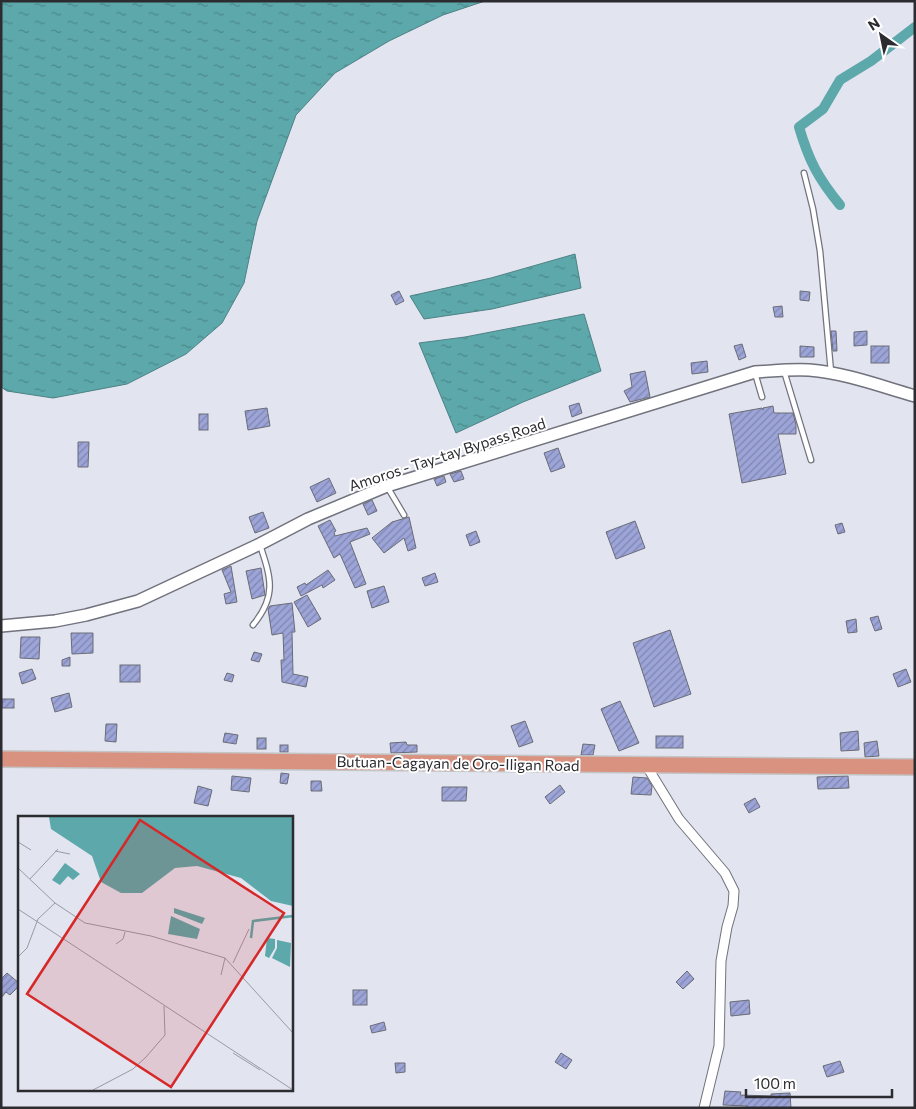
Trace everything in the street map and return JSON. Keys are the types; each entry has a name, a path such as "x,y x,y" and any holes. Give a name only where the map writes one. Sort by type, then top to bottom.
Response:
{"highway":[{"name":"Butuan-Cagayan de Oro-Iligan Road","path":"1,759 915,766"}],"street":[{"name":"Amoros - Tay-tay Bypass Road","path":"1,626 55,621 113,609 138,601 260,544 308,519 388,486 755,372 810,370 855,378 915,396"},
{"path":"646,765 679,820 725,873 734,891 734,906 727,927 720,961 719,1046 704,1108"}],"lane":[{"path":"804,173 813,209 820,252 831,374"},
{"path":"783,370 811,460"},
{"path":"755,372 762,397"},
{"path":"388,486 404,515"},
{"path":"253,625 263,610 271,587 268,569 260,544"}],"water":[{"path":"1,1 485,1 443,15 389,41 335,73 296,115 257,221 244,283 222,323 186,354 127,384 53,398 7,391 1,387"},
{"path":"575,254 581,288 492,309 424,319 410,296 491,278"},
{"path":"584,314 601,371 523,402 456,433 419,343 465,337"}],"building":[{"path":"399,291 404,301 396,305 391,295"},
{"path":"800,291 810,292 809,301 800,300"},
{"path":"782,306 783,317 775,317 773,307"},
{"path":"831,331 836,331 837,351 833,351"},
{"path":"867,331 867,345 854,346 854,332"},
{"path":"742,344 746,357 739,360 734,346"},
{"path":"800,346 814,347 814,357 800,357"},
{"path":"871,346 889,346 889,363 871,363"},
{"path":"707,361 708,372 692,374 691,363"},
{"path":"645,371 650,397 630,402 624,391 632,387 630,374"},
{"path":"579,403 582,413 572,417 569,406"},
{"path":"773,406 774,413 793,413 796,425 796,434 778,434 786,474 742,483 729,414 762,408 763,410 763,408"},
{"path":"267,408 270,426 248,430 245,411"},
{"path":"199,414 208,414 208,430 199,430"},
{"path":"78,442 89,442 88,467 78,467"},
{"path":"558,448 565,467 551,472 544,453"},
{"path":"461,471 464,479 454,482 450,474"},
{"path":"444,476 446,482 437,486 434,479"},
{"path":"329,478 336,493 317,502 310,487"},
{"path":"372,500 377,511 368,515 363,504"},
{"path":"263,512 269,528 255,533 249,517"},
{"path":"409,517 416,548 408,551 404,538 384,553 372,538 392,522"},
{"path":"330,520 336,531 334,532 335,536 367,528 370,534 350,542 366,584 355,588 340,554 334,558 318,526"},
{"path":"635,521 645,548 616,559 606,532"},
{"path":"842,523 845,532 838,534 835,525"},
{"path":"476,531 480,542 470,546 466,535"},
{"path":"231,566 237,602 226,604 224,594 231,592 222,570"},
{"path":"261,568 265,595 252,599 246,571"},
{"path":"328,570 335,580 323,588 322,585 301,596 297,587 305,583 306,585"},
{"path":"435,573 438,582 425,586 422,578"},
{"path":"384,586 389,602 372,608 367,591"},
{"path":"307,595 321,619 308,627 294,602"},
{"path":"292,603 295,632 292,632 293,674 308,677 306,687 282,682 281,660 284,660 283,633 272,635 268,609 270,606"},
{"path":"878,616 882,629 875,631 870,618"},
{"path":"856,619 857,632 848,633 846,621"},
{"path":"670,630 691,694 654,707 633,643"},
{"path":"71,633 93,633 93,653 72,654"},
{"path":"21,637 40,637 39,659 20,658"},
{"path":"254,652 262,654 259,662 251,660"},
{"path":"70,657 70,666 62,666 62,660"},
{"path":"120,665 140,665 140,682 120,682"},
{"path":"32,669 36,679 22,684 19,673"},
{"path":"906,669 911,682 898,687 893,674"},
{"path":"227,673 234,675 232,682 224,680"},
{"path":"69,693 72,707 55,712 51,698"},
{"path":"2,699 14,699 14,708 2,708"},
{"path":"620,701 639,743 619,751 601,709"},
{"path":"525,721 533,742 519,747 511,726"},
{"path":"106,724 117,724 116,742 105,741"},
{"path":"858,731 859,750 841,751 840,733"},
{"path":"225,733 238,735 236,744 223,742"},
{"path":"656,736 683,736 683,748 656,748"},
{"path":"257,738 266,738 266,749 257,749"},
{"path":"877,741 879,756 865,757 864,743"},
{"path":"406,742 407,745 417,745 417,752 391,753 390,743"},
{"path":"583,744 595,745 593,755 581,755"},
{"path":"280,745 288,745 288,752 280,752"},
{"path":"281,773 289,774 287,784 280,783"},
{"path":"232,776 251,778 249,792 231,790"},
{"path":"848,776 849,788 818,789 817,777"},
{"path":"633,777 647,778 652,786 651,795 631,794"},
{"path":"311,781 321,781 322,791 311,791"},
{"path":"560,785 565,792 550,804 545,797"},
{"path":"198,786 212,790 208,806 194,803"},
{"path":"442,787 467,787 466,801 442,801"},
{"path":"755,798 760,807 749,813 744,804"},
{"path":"687,971 694,979 683,989 676,982"},
{"path":"7,973 18,982 18,987 10,995 6,992 1,998 1,979"},
{"path":"353,990 367,990 367,1005 353,1005"},
{"path":"749,1000 750,1014 731,1016 730,1002"},
{"path":"384,1022 386,1030 372,1033 370,1026"},
{"path":"561,1053 572,1060 566,1069 555,1062"},
{"path":"840,1061 844,1072 827,1077 823,1066"},
{"path":"395,1063 405,1063 405,1072 396,1073"},
{"path":"725,1091 741,1092 740,1095 771,1096 771,1094 790,1093 791,1108 747,1108 747,1106 723,1105"}],"waterway":[{"path":"840,205 815,169 799,127 823,109 840,80 871,61 915,27"}]}
